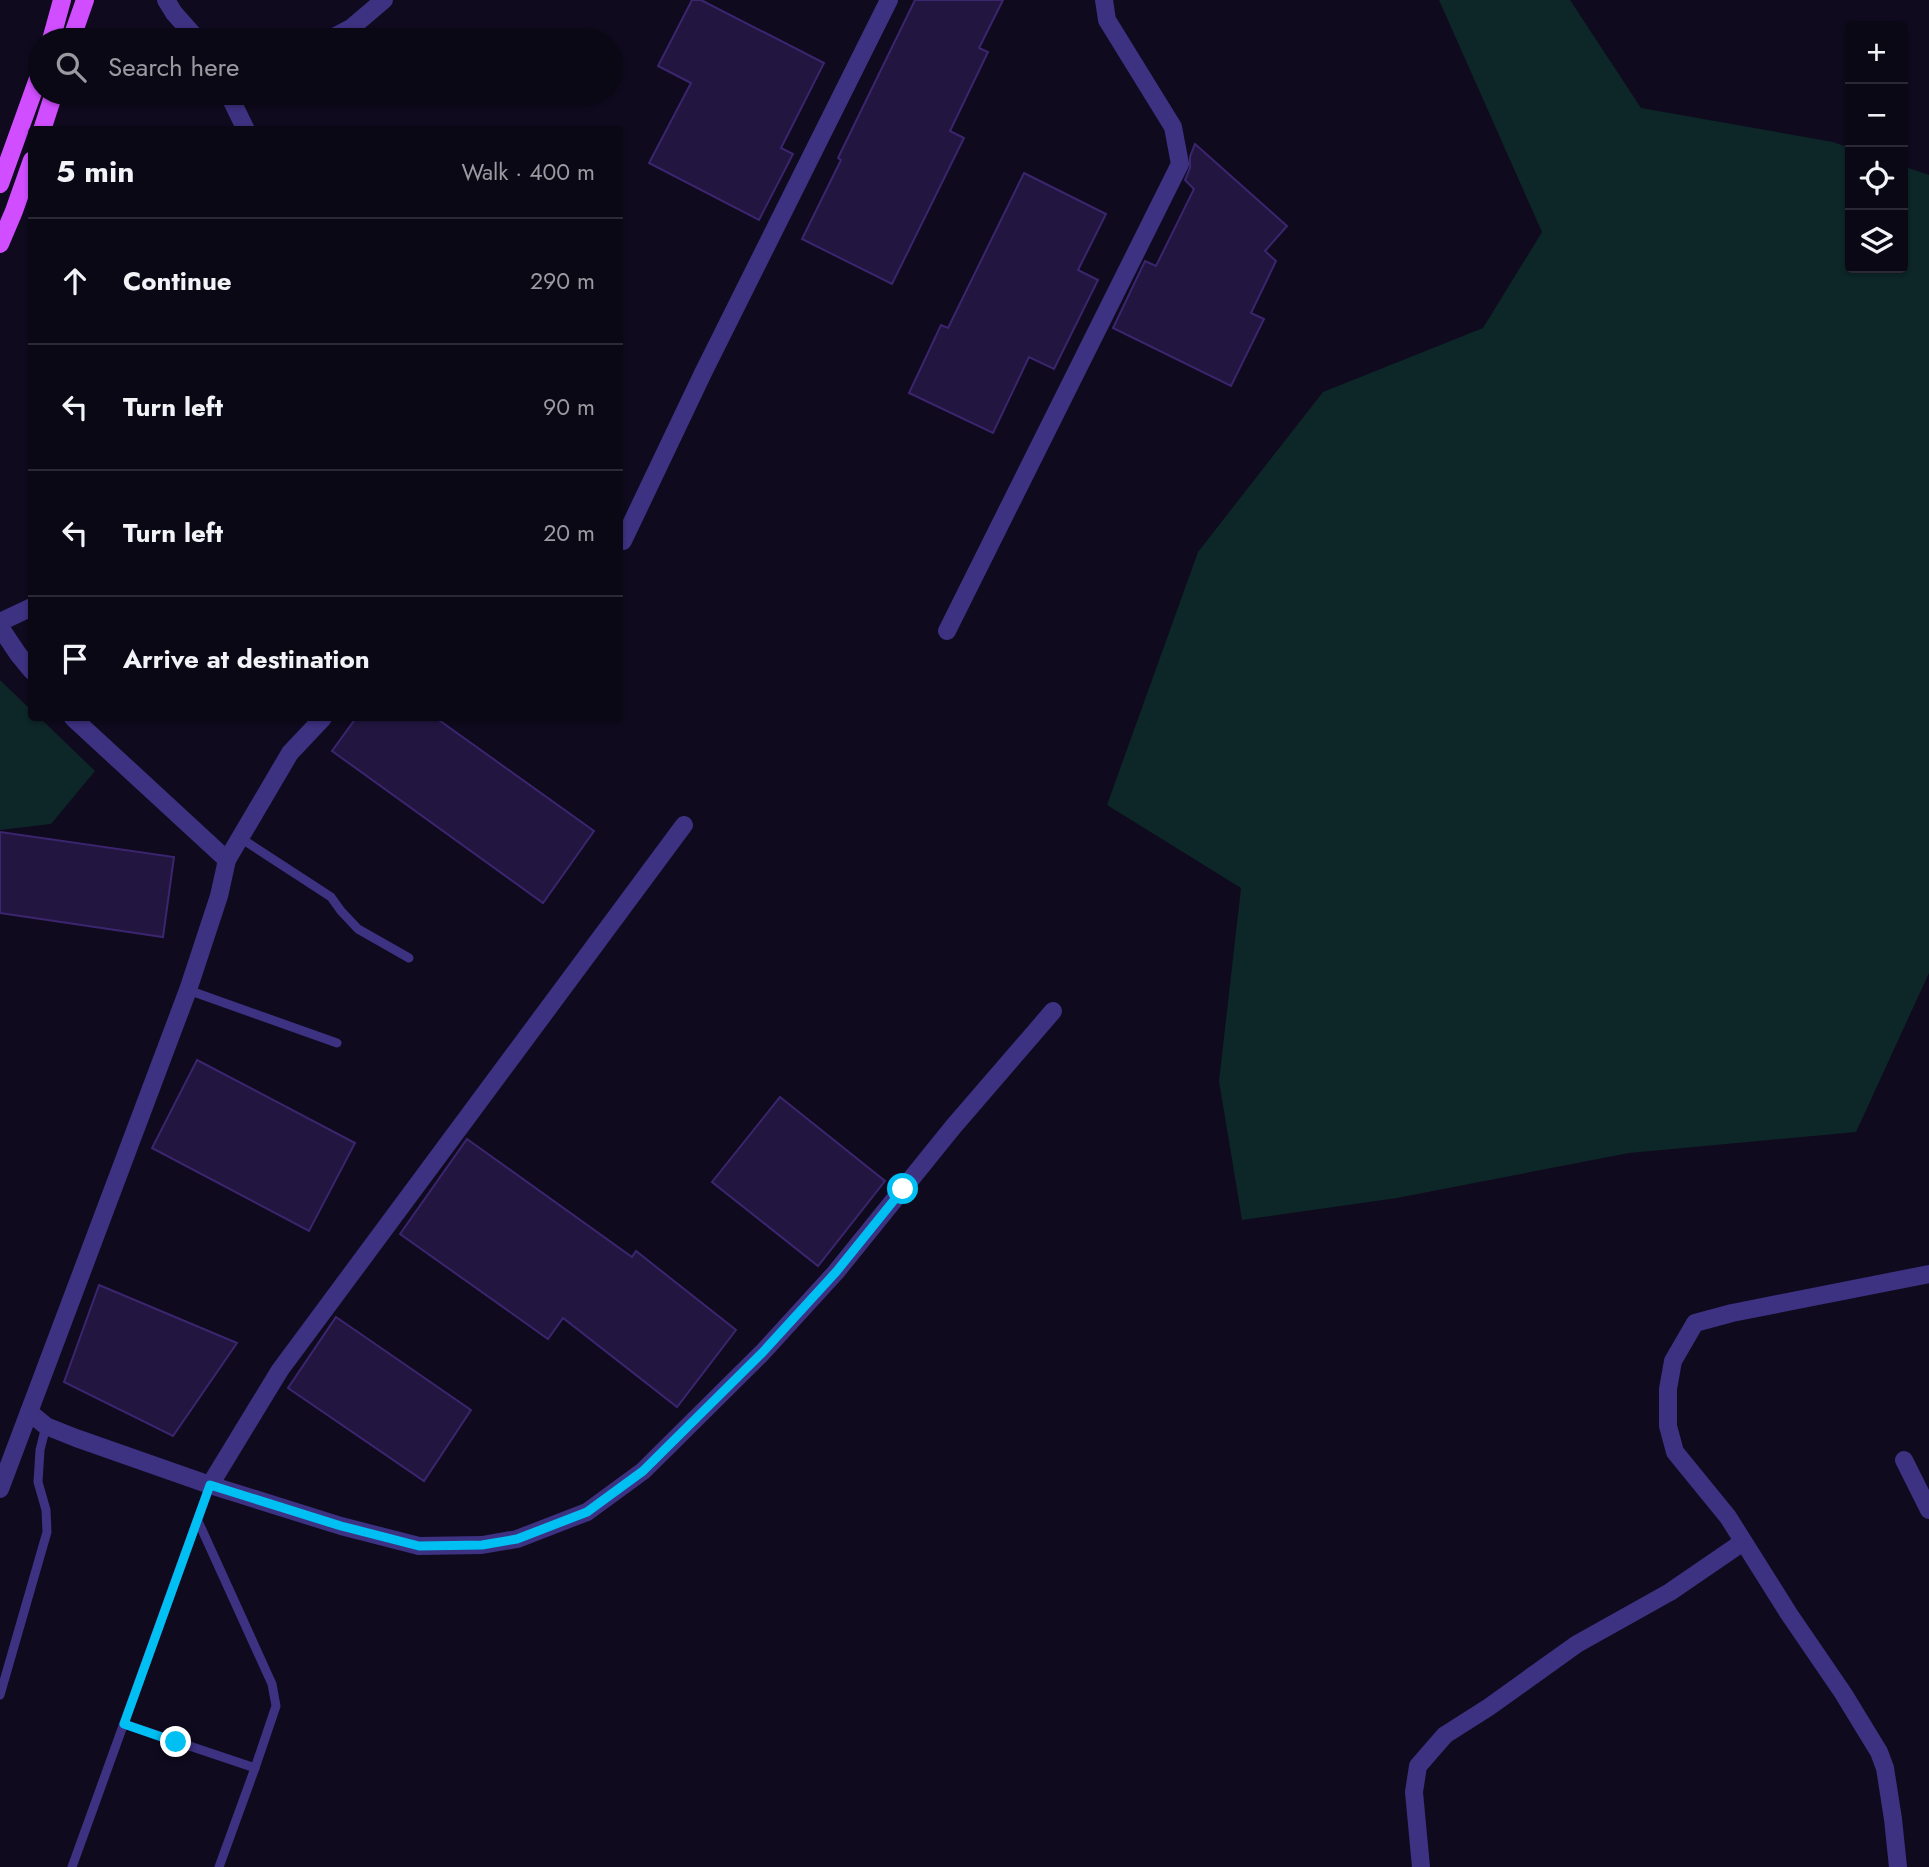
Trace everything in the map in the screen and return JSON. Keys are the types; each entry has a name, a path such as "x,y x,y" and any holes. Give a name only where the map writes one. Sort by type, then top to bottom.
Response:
{"main road":[{"path":"54,28 62,0"},
{"path":"75,28 85,0"},
{"path":"0,184 28,105"},
{"path":"43,126 50,105"},
{"path":"0,244 28,171"}],"street":[{"path":"166,0 187,28"},
{"path":"349,28 384,0"},
{"path":"623,541 703,373 889,0"},
{"path":"947,631 1180,164 1173,127 1107,20 1104,0"},
{"path":"235,105 244,126"},
{"path":"28,609 0,625 28,666"},
{"path":"76,721 228,860"},
{"path":"0,1489 188,990 228,860 290,753 320,721"},
{"path":"210,1485 280,1370 684,825"},
{"path":"29,1412 46,1426 210,1485 341,1526 419,1546 482,1545 517,1539 587,1512 643,1471 762,1353 836,1272 953,1127 1053,1011"},
{"path":"1898,1867 1887,1780 1879,1752 1728,1517 1675,1452 1668,1426 1668,1389 1673,1361 1695,1323 1732,1313 1929,1274"},
{"path":"1904,1460 1929,1510"},
{"path":"1421,1867 1415,1792 1418,1766 1445,1735 1577,1644 1670,1592 1743,1542"}],"lane":[{"path":"239,837 331,897 358,929 409,958"},
{"path":"188,990 337,1043"},
{"path":"0,1695 47,1532 47,1510 37,1482 40,1450 46,1426"},
{"path":"72,1867 210,1485"},
{"path":"198,1521 272,1684 276,1706 219,1867"},
{"path":"124,1724 255,1768"}],"green space":[{"path":"1439,0 1570,0 1641,108 1845,146 1845,273 1908,273 1908,168 1929,175 1929,973 1856,1132 1629,1153 1397,1198 1242,1220 1219,1081 1241,888 1107,805 1198,552 1323,392 1483,328 1542,232"},
{"path":"0,680 28,707 28,721 43,721 95,771 51,824 0,830"}],"building":[{"path":"692,0 701,0 824,63 781,148 793,154 759,220 649,163 691,83 658,66"},
{"path":"915,0 1003,0 979,48 988,52 950,131 964,138 892,284 802,239"},
{"path":"1195,144 1287,226 1265,251 1276,261 1251,313 1264,319 1231,386 1113,328 1145,261 1156,266 1194,189 1185,180"},
{"path":"1024,173 1106,214 1078,270 1098,280 1054,369 1029,357 993,433 909,393 941,325 948,328"},
{"path":"354,721 440,721 594,831 543,903 332,751"},
{"path":"0,832 174,857 163,937 0,913"},
{"path":"197,1060 355,1143 309,1231 152,1148"},
{"path":"780,1097 885,1181 818,1266 712,1182"},
{"path":"467,1139 632,1257 636,1251 736,1330 677,1407 563,1318 548,1339 400,1234"},
{"path":"99,1285 237,1343 173,1436 64,1382"},
{"path":"336,1317 471,1410 424,1481 288,1388"}],"route":[{"path":"176,1742 124,1724 210,1485 341,1526 419,1546 482,1545 517,1539 587,1512 643,1471 762,1353 836,1272 903,1189"}]}
